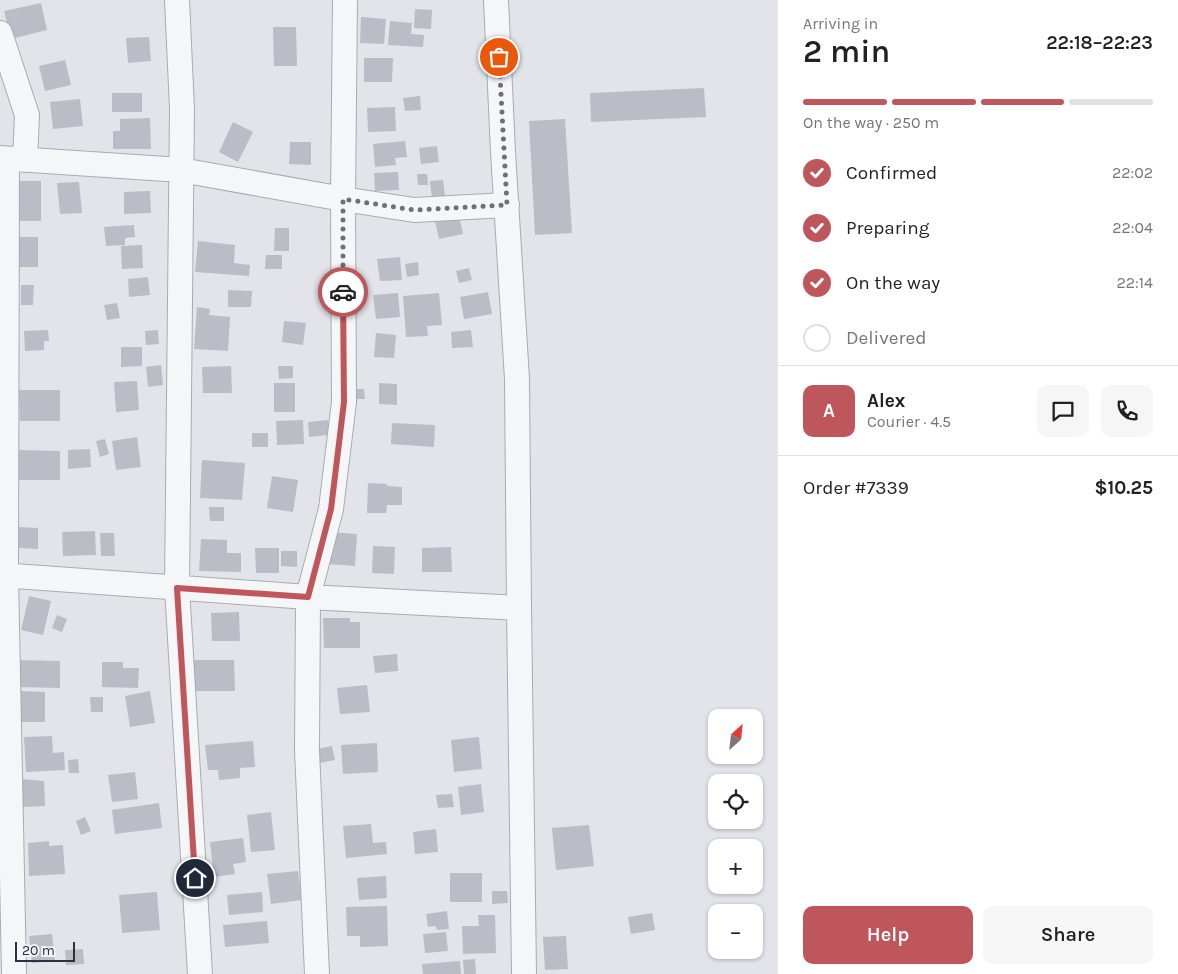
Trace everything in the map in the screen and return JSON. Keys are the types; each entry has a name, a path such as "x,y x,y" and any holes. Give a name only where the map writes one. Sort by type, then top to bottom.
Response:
{"street":[{"path":"177,0 182,109 177,588 200,974"},
{"path":"317,974 307,751 308,597 331,509 344,402 343,199 345,0"},
{"path":"496,0 517,379 524,974"},
{"path":"0,33 27,115 10,159 3,575 14,974"},
{"path":"10,159 181,170 414,210 507,205"},
{"path":"3,575 308,597 519,608"}],"building":[{"path":"41,3 47,30 11,39 4,11"},
{"path":"415,9 432,10 431,29 414,28"},
{"path":"361,17 386,19 384,44 360,43"},
{"path":"390,21 412,23 411,34 424,35 423,47 388,45"},
{"path":"273,27 296,27 297,66 274,66"},
{"path":"149,37 151,61 128,63 126,38"},
{"path":"364,58 393,58 392,82 364,82"},
{"path":"65,60 71,85 45,91 39,66"},
{"path":"704,88 706,117 591,122 590,93"},
{"path":"112,93 142,93 142,112 112,112"},
{"path":"420,96 421,110 405,111 403,98"},
{"path":"80,99 83,126 53,129 50,102"},
{"path":"395,107 396,131 368,132 367,108"},
{"path":"150,118 151,149 113,149 113,131 120,131 120,119"},
{"path":"565,119 572,233 535,235 529,121"},
{"path":"233,122 253,132 238,162 219,152"},
{"path":"405,141 407,157 395,158 396,165 375,167 373,144"},
{"path":"290,142 311,142 311,165 289,164"},
{"path":"437,146 439,162 421,164 419,148"},
{"path":"398,172 399,190 375,191 374,173"},
{"path":"417,174 427,174 428,185 418,185"},
{"path":"443,180 445,196 432,198 430,181"},
{"path":"15,181 41,181 41,221 15,221"},
{"path":"79,182 82,213 60,214 57,183"},
{"path":"150,191 151,213 124,214 124,192"},
{"path":"458,212 463,234 439,239 434,217"},
{"path":"134,225 135,237 125,238 125,245 106,246 104,227"},
{"path":"275,228 289,228 289,251 274,251"},
{"path":"17,237 38,237 38,267 17,267"},
{"path":"198,241 235,245 234,263 250,265 249,276 195,272"},
{"path":"142,245 143,268 122,269 121,246"},
{"path":"266,255 282,255 282,269 265,269"},
{"path":"400,257 402,280 380,281 377,259"},
{"path":"418,262 419,275 407,277 405,264"},
{"path":"469,268 472,280 459,283 456,271"},
{"path":"148,277 150,295 129,297 128,279"},
{"path":"21,285 34,285 33,305 21,305"},
{"path":"228,290 252,291 251,307 228,307"},
{"path":"488,292 492,314 464,319 460,297"},
{"path":"398,293 400,317 376,319 373,295"},
{"path":"439,293 442,325 427,326 428,336 406,337 403,296"},
{"path":"117,303 120,318 107,320 104,305"},
{"path":"197,307 210,309 209,315 230,317 228,351 194,349"},
{"path":"284,321 306,323 303,345 282,342"},
{"path":"48,330 49,341 44,341 44,350 25,351 24,331"},
{"path":"158,330 159,344 146,345 145,331"},
{"path":"471,330 473,347 452,348 451,332"},
{"path":"376,333 396,335 394,358 374,357"},
{"path":"121,347 142,347 142,366 121,367"},
{"path":"161,365 163,385 148,387 146,367"},
{"path":"231,366 232,393 203,393 202,367"},
{"path":"278,366 293,366 293,378 279,379"},
{"path":"137,381 139,410 116,412 114,382"},
{"path":"274,383 295,383 295,412 274,412"},
{"path":"379,383 397,384 397,405 379,404"},
{"path":"350,389 364,389 365,399 350,399"},
{"path":"19,390 60,390 60,421 20,421"},
{"path":"303,420 304,444 277,445 276,421"},
{"path":"328,420 329,435 309,437 308,422"},
{"path":"392,423 435,425 434,447 391,444"},
{"path":"252,433 268,433 268,447 252,447"},
{"path":"137,437 141,467 116,470 112,441"},
{"path":"105,439 109,454 100,457 96,441"},
{"path":"90,449 91,467 68,469 68,450"},
{"path":"18,450 60,451 60,480 18,480"},
{"path":"202,460 245,463 242,500 200,498"},
{"path":"272,476 298,480 293,512 267,508"},
{"path":"368,483 402,487 402,505 387,505 386,513 367,513"},
{"path":"209,507 224,507 224,521 210,521"},
{"path":"17,527 38,528 38,549 17,548"},
{"path":"95,531 96,555 63,556 62,532"},
{"path":"330,532 357,534 355,566 328,564"},
{"path":"100,533 114,533 115,556 101,556"},
{"path":"201,539 227,540 227,553 241,553 241,572 199,571"},
{"path":"373,546 395,547 394,574 372,573"},
{"path":"451,547 452,572 422,572 422,548"},
{"path":"255,548 279,548 279,573 256,573"},
{"path":"281,551 297,551 297,567 281,566"},
{"path":"29,596 51,601 43,635 21,630"},
{"path":"239,612 240,641 212,641 211,613"},
{"path":"57,615 67,619 62,632 52,628"},
{"path":"323,618 350,618 350,622 360,622 360,648 324,648"},
{"path":"397,654 398,671 375,673 373,656"},
{"path":"17,660 60,661 60,688 16,687"},
{"path":"194,660 234,660 235,691 194,691"},
{"path":"102,662 123,662 123,668 139,668 138,688 102,687"},
{"path":"367,685 370,712 340,714 337,688"},
{"path":"20,691 45,692 45,722 20,722"},
{"path":"150,691 155,723 130,727 125,696"},
{"path":"90,697 103,697 103,712 91,712"},
{"path":"52,736 53,753 64,752 65,770 26,772 24,737"},
{"path":"479,737 482,769 454,772 451,740"},
{"path":"253,741 255,767 240,768 240,778 219,780 218,770 208,770 205,745"},
{"path":"377,743 378,772 343,774 341,745"},
{"path":"332,746 335,760 319,763 316,749"},
{"path":"78,759 79,773 69,773 68,760"},
{"path":"135,772 138,799 112,802 108,775"},
{"path":"21,779 44,781 45,806 22,807"},
{"path":"481,784 484,812 461,815 458,787"},
{"path":"452,794 454,807 438,808 436,795"},
{"path":"159,803 162,828 115,834 112,810"},
{"path":"271,812 275,850 251,852 247,815"},
{"path":"85,817 91,831 81,835 76,821"},
{"path":"371,824 373,843 386,842 387,854 346,858 343,826"},
{"path":"589,825 594,866 556,870 552,828"},
{"path":"436,829 438,852 415,854 413,832"},
{"path":"243,838 246,862 233,864 235,874 214,877 210,842"},
{"path":"49,841 49,846 63,845 65,874 29,876 28,843"},
{"path":"298,871 302,900 271,904 267,874"},
{"path":"450,873 482,873 482,902 450,902"},
{"path":"386,876 387,898 359,900 357,878"},
{"path":"492,891 507,891 508,903 492,904"},
{"path":"157,892 160,930 122,933 119,895"},
{"path":"262,892 263,912 229,915 227,895"},
{"path":"387,906 388,946 360,947 360,936 347,936 346,907"},
{"path":"447,911 449,929 437,930 436,926 428,927 426,914"},
{"path":"652,913 655,930 631,934 628,917"},
{"path":"478,915 495,915 496,953 463,954 462,926 479,926"},
{"path":"267,921 269,943 225,947 223,925"},
{"path":"446,932 448,951 425,953 423,934"},
{"path":"52,934 55,961 32,963 29,936"},
{"path":"566,936 568,969 545,970 543,937"},
{"path":"83,949 84,964 66,965 65,950"},
{"path":"475,959 476,974 464,974 463,960"},
{"path":"460,961 461,974 423,974 422,964"}],"way so far":[{"path":"343,292 343,199 414,210 507,205 499,57"}],"route":[{"path":"195,878 177,588 308,597 331,509 344,402 343,292"}]}
